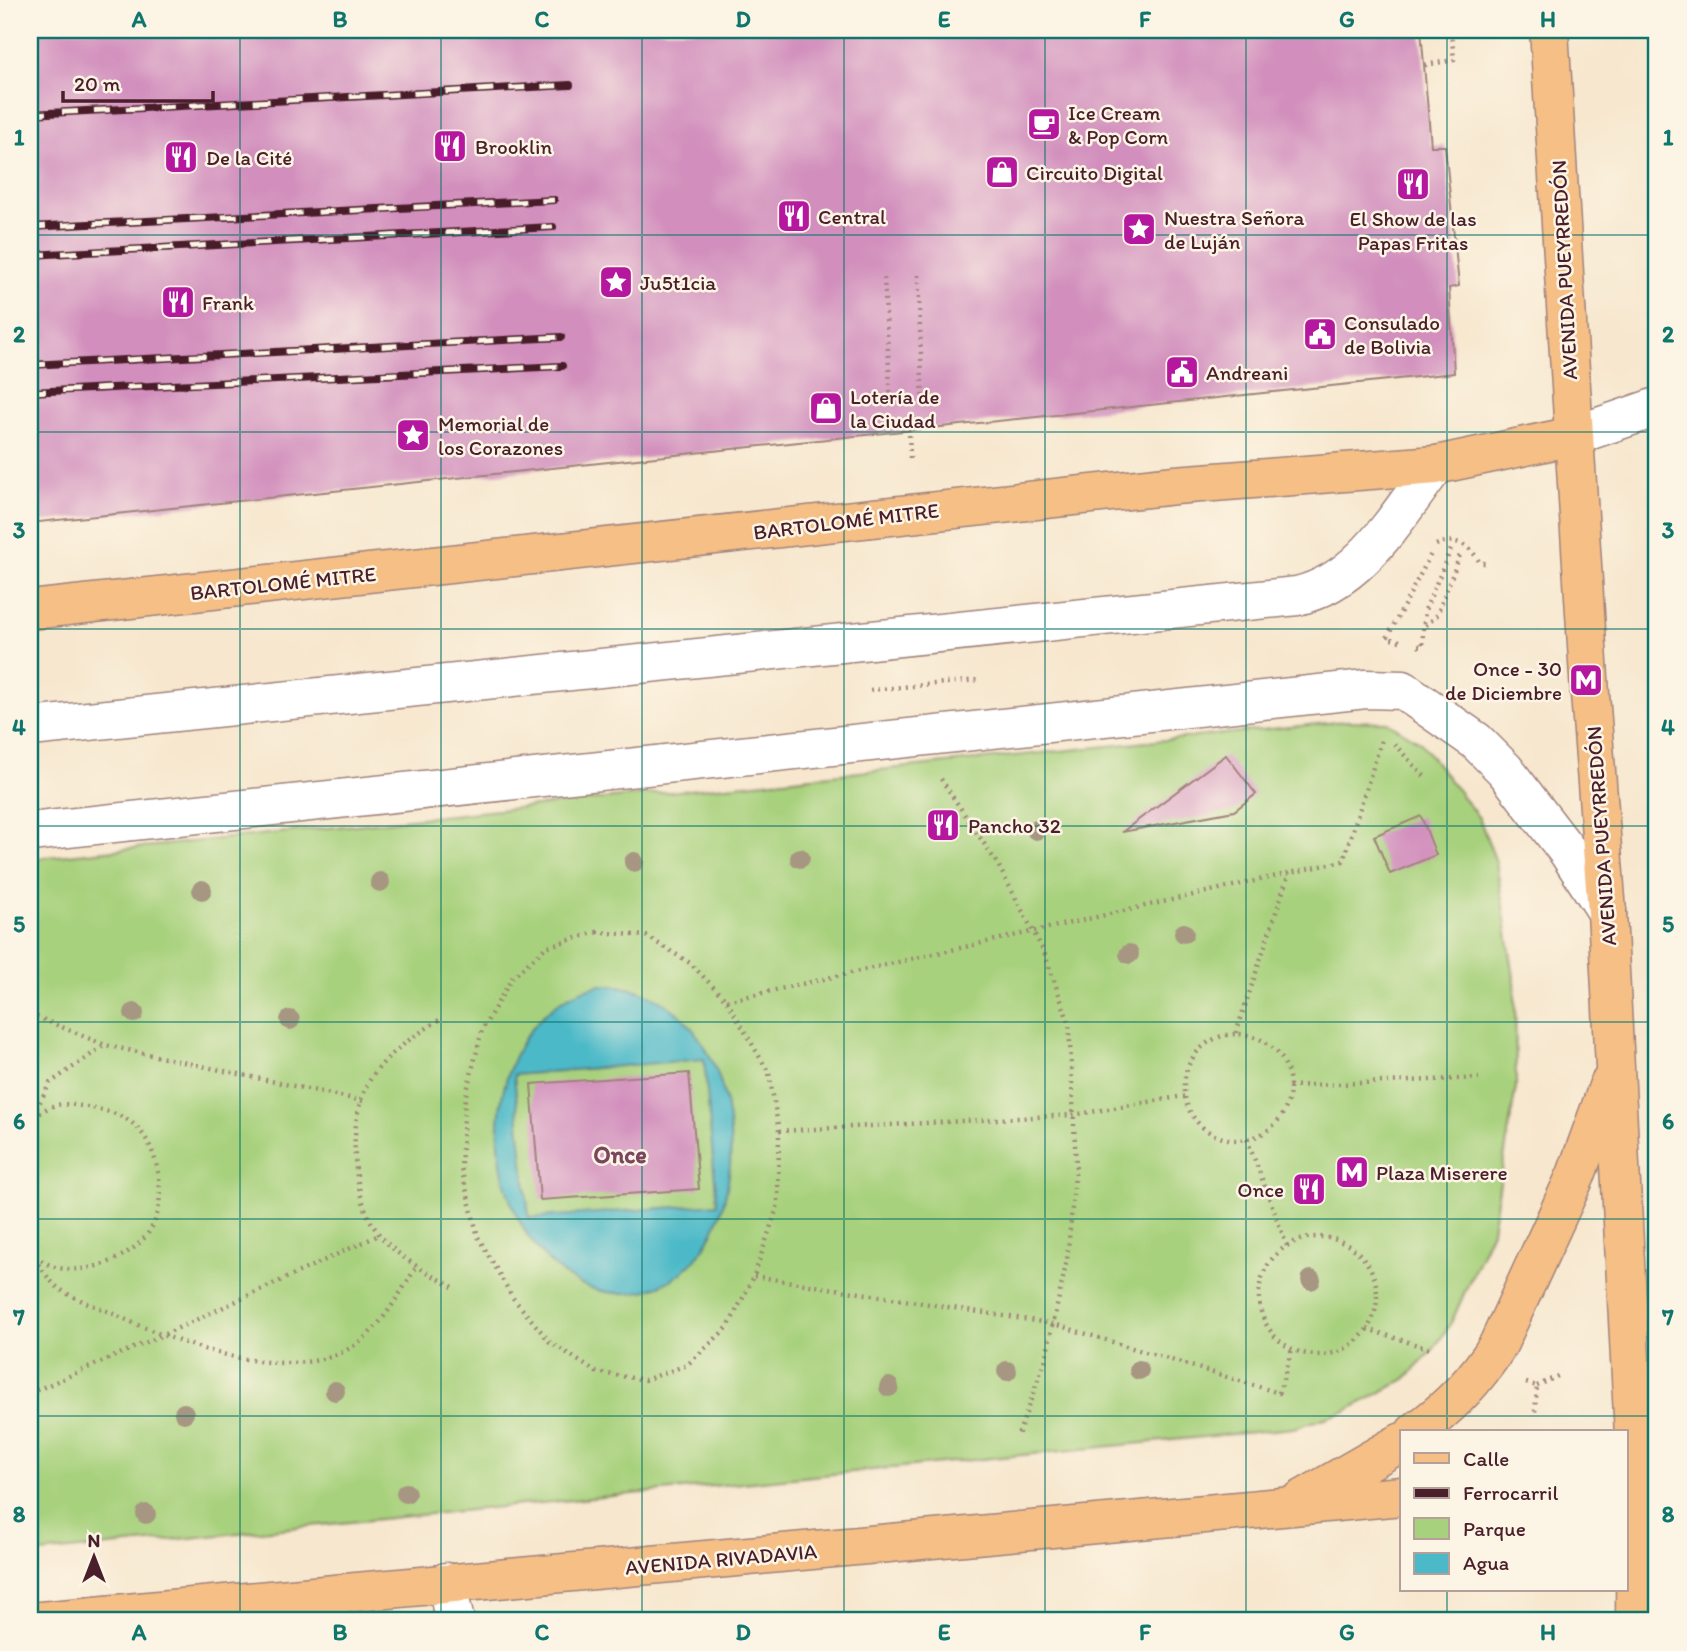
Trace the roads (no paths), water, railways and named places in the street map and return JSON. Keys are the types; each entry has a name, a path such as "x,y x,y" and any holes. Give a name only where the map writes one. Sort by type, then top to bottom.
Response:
{"main road":[{"name":"AVENIDA PUEYRREDÓN","path":"1549,30 1573,436 1608,912 1640,1475 1635,1621"},
{"name":"BARTOLOMÉ MITRE","path":"30,611 1134,489 1436,465 1573,436"},
{"path":"1418,1430 1447,1407 1484,1368 1499,1345 1571,1187 1616,1066"},
{"path":"1290,1506 1400,1443"},
{"name":"AVENIDA RIVADAVIA","path":"40,1621 1400,1496"}],"street":[{"name":"BARTOLOMÉ MITRE","path":"1573,436 1657,407"},
{"path":"30,727 1297,596 1318,591 1341,579 1364,558 1436,465"},
{"path":"30,832 1135,712 1366,689 1403,690 1476,741 1505,770 1568,852 1608,912"},
{"path":"446,1583 455,1621"}],"water":[{"path":"601,985 658,999 698,1036 722,1088 731,1147 723,1205 700,1254 661,1285 606,1292 577,1283 564,1275 532,1242 517,1216 505,1183 499,1148 500,1112 507,1078 520,1046 540,1018 567,998","holes":["704,1059 717,1204 529,1218 514,1075"]}],"railway":[{"path":"30,114 570,85"},
{"path":"30,227 554,200"},
{"path":"30,255 553,227"},
{"path":"30,365 561,337"},
{"path":"30,392 562,366"}],"place":[{"name":"Ice Cream & Pop Corn","path":"1044,124"},
{"name":"Brooklin","path":"450,146"},
{"name":"De la Cité","path":"181,157"},
{"name":"Circuito Digital","path":"1002,172"},
{"name":"El Show de las Papas Fritas","path":"1413,184"},
{"name":"Central","path":"794,216"},
{"name":"Nuestra Señora de Luján","path":"1139,229"},
{"name":"Ju5t1cia","path":"616,282"},
{"name":"Frank","path":"178,302"},
{"name":"Consulado de Bolivia","path":"1320,334"},
{"name":"Andreani","path":"1182,372"},
{"name":"Lotería de la Ciudad","path":"826,408"},
{"name":"Memorial de los Corazones","path":"413,435"},
{"name":"Once - 30 de Diciembre","path":"1586,680"},
{"name":"Pancho 32","path":"943,825"},
{"name":"Plaza Miserere","path":"1352,1172"},
{"name":"Once","path":"1309,1189"}],"district":[{"name":"Once","path":"620,1154"}]}
